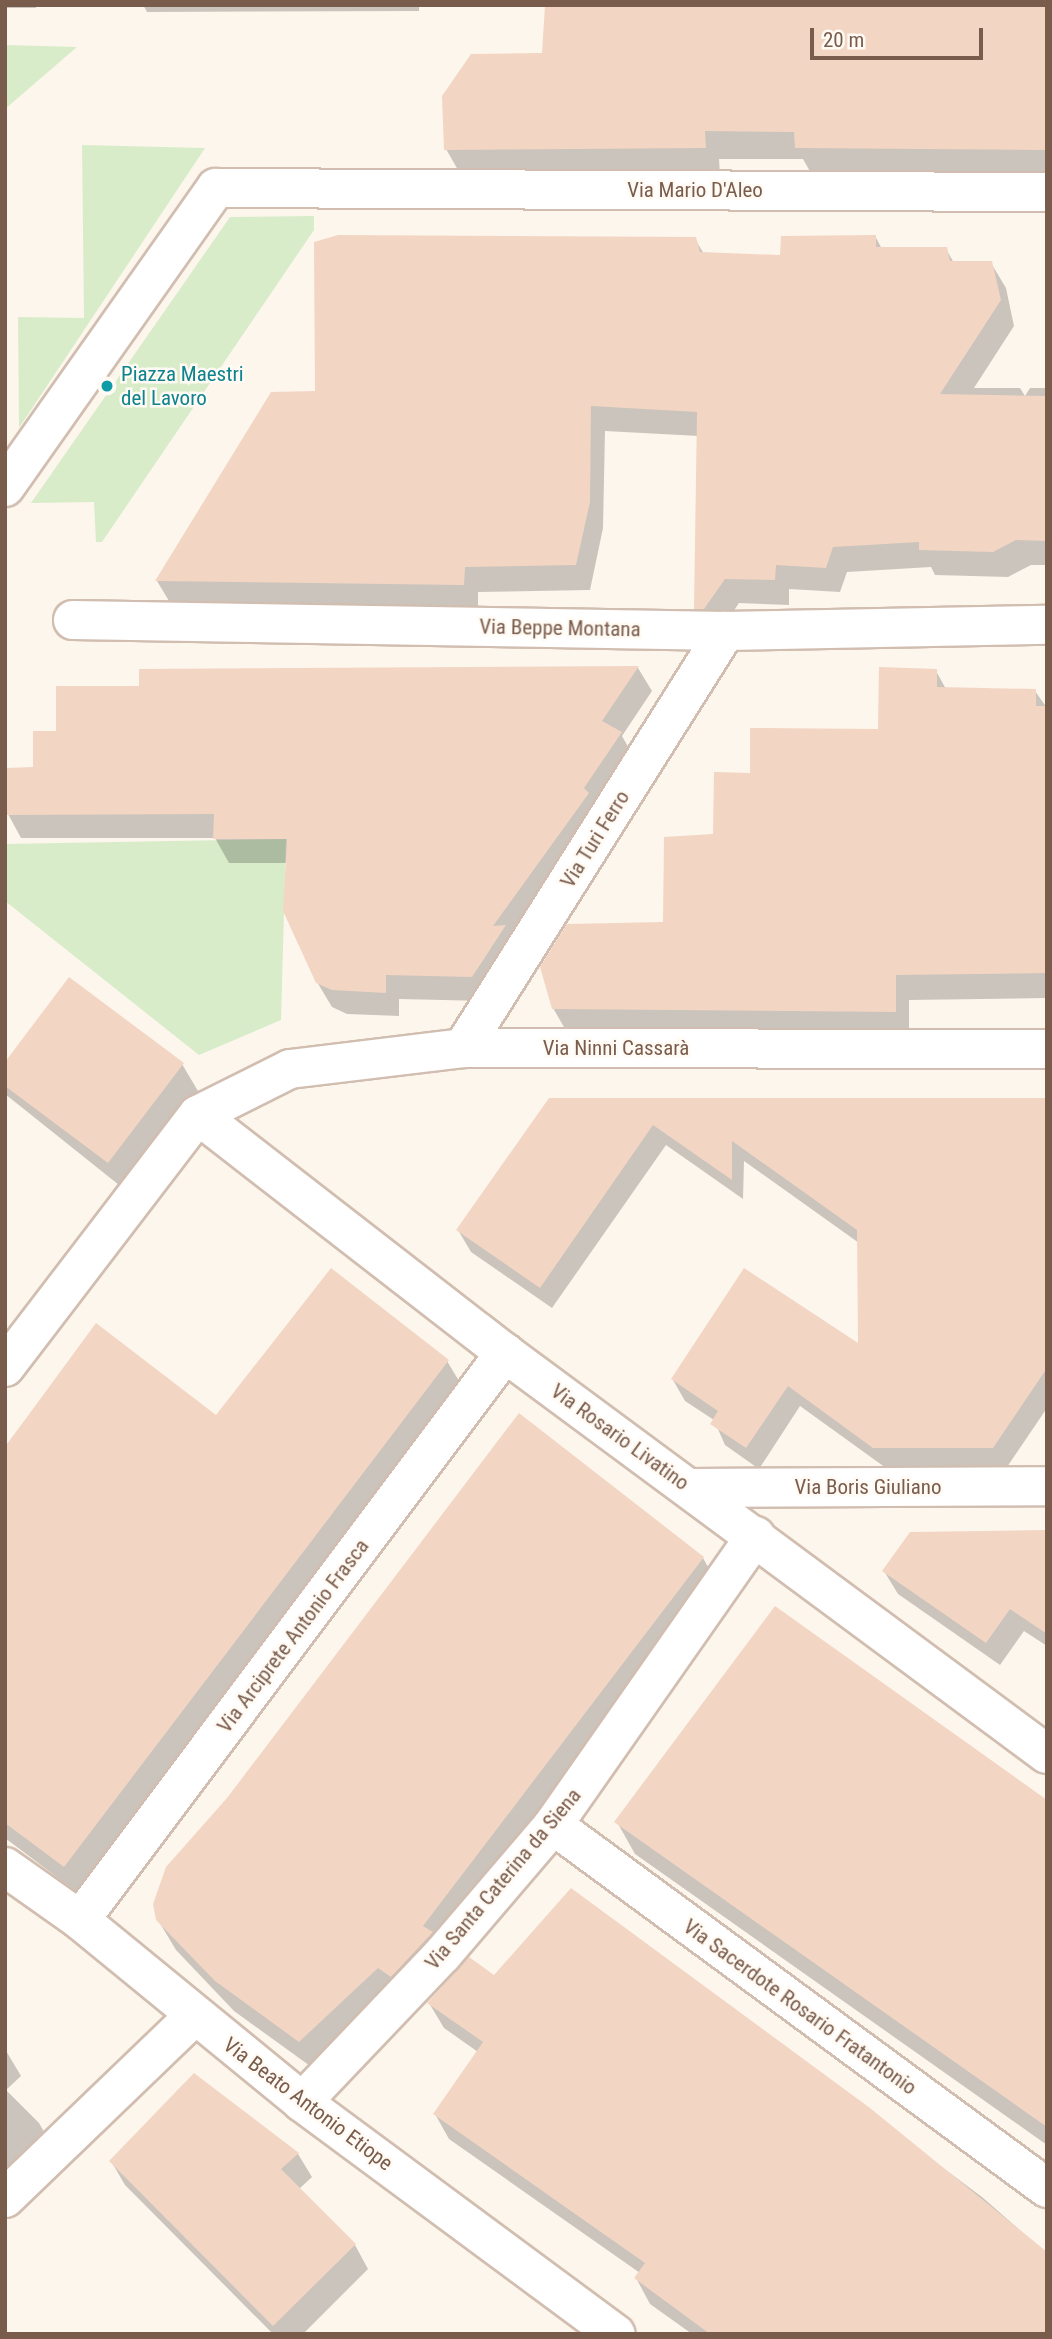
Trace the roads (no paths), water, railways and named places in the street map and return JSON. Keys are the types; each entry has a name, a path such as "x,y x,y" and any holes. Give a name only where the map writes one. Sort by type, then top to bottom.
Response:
{"street":[{"name":"Via Mario D'Aleo","path":"5,487 216,188 1047,191"},
{"name":"Via Beppe Montana","path":"73,620 726,631 1047,625"},
{"name":"Via Turi Ferro","path":"464,1048 726,631"},
{"name":"Via Ninni Cassarà","path":"198,1115 290,1069 464,1048 1047,1049"},
{"name":"Via Rosario Livatino","path":"198,1115 505,1353 1047,1754"},
{"path":"5,1367 198,1115"},
{"name":"Via Arciprete Antonio Frasca","path":"80,1920 505,1353"},
{"name":"Via Boris Giuliano","path":"688,1488 1047,1486"},
{"name":"Via Santa Caterina da Siena","path":"302,2102 443,1954 553,1825 755,1536"},
{"name":"Via Sacerdote Rosario Fratantonio","path":"553,1825 1047,2188"},
{"name":"Via Beato Antonio Etiope","path":"9,1877 80,1920 302,2102 616,2334"},
{"path":"5,2198 194,2016"}],"place":[{"name":"Piazza Maestri del Lavoro","path":"107,386"}]}
